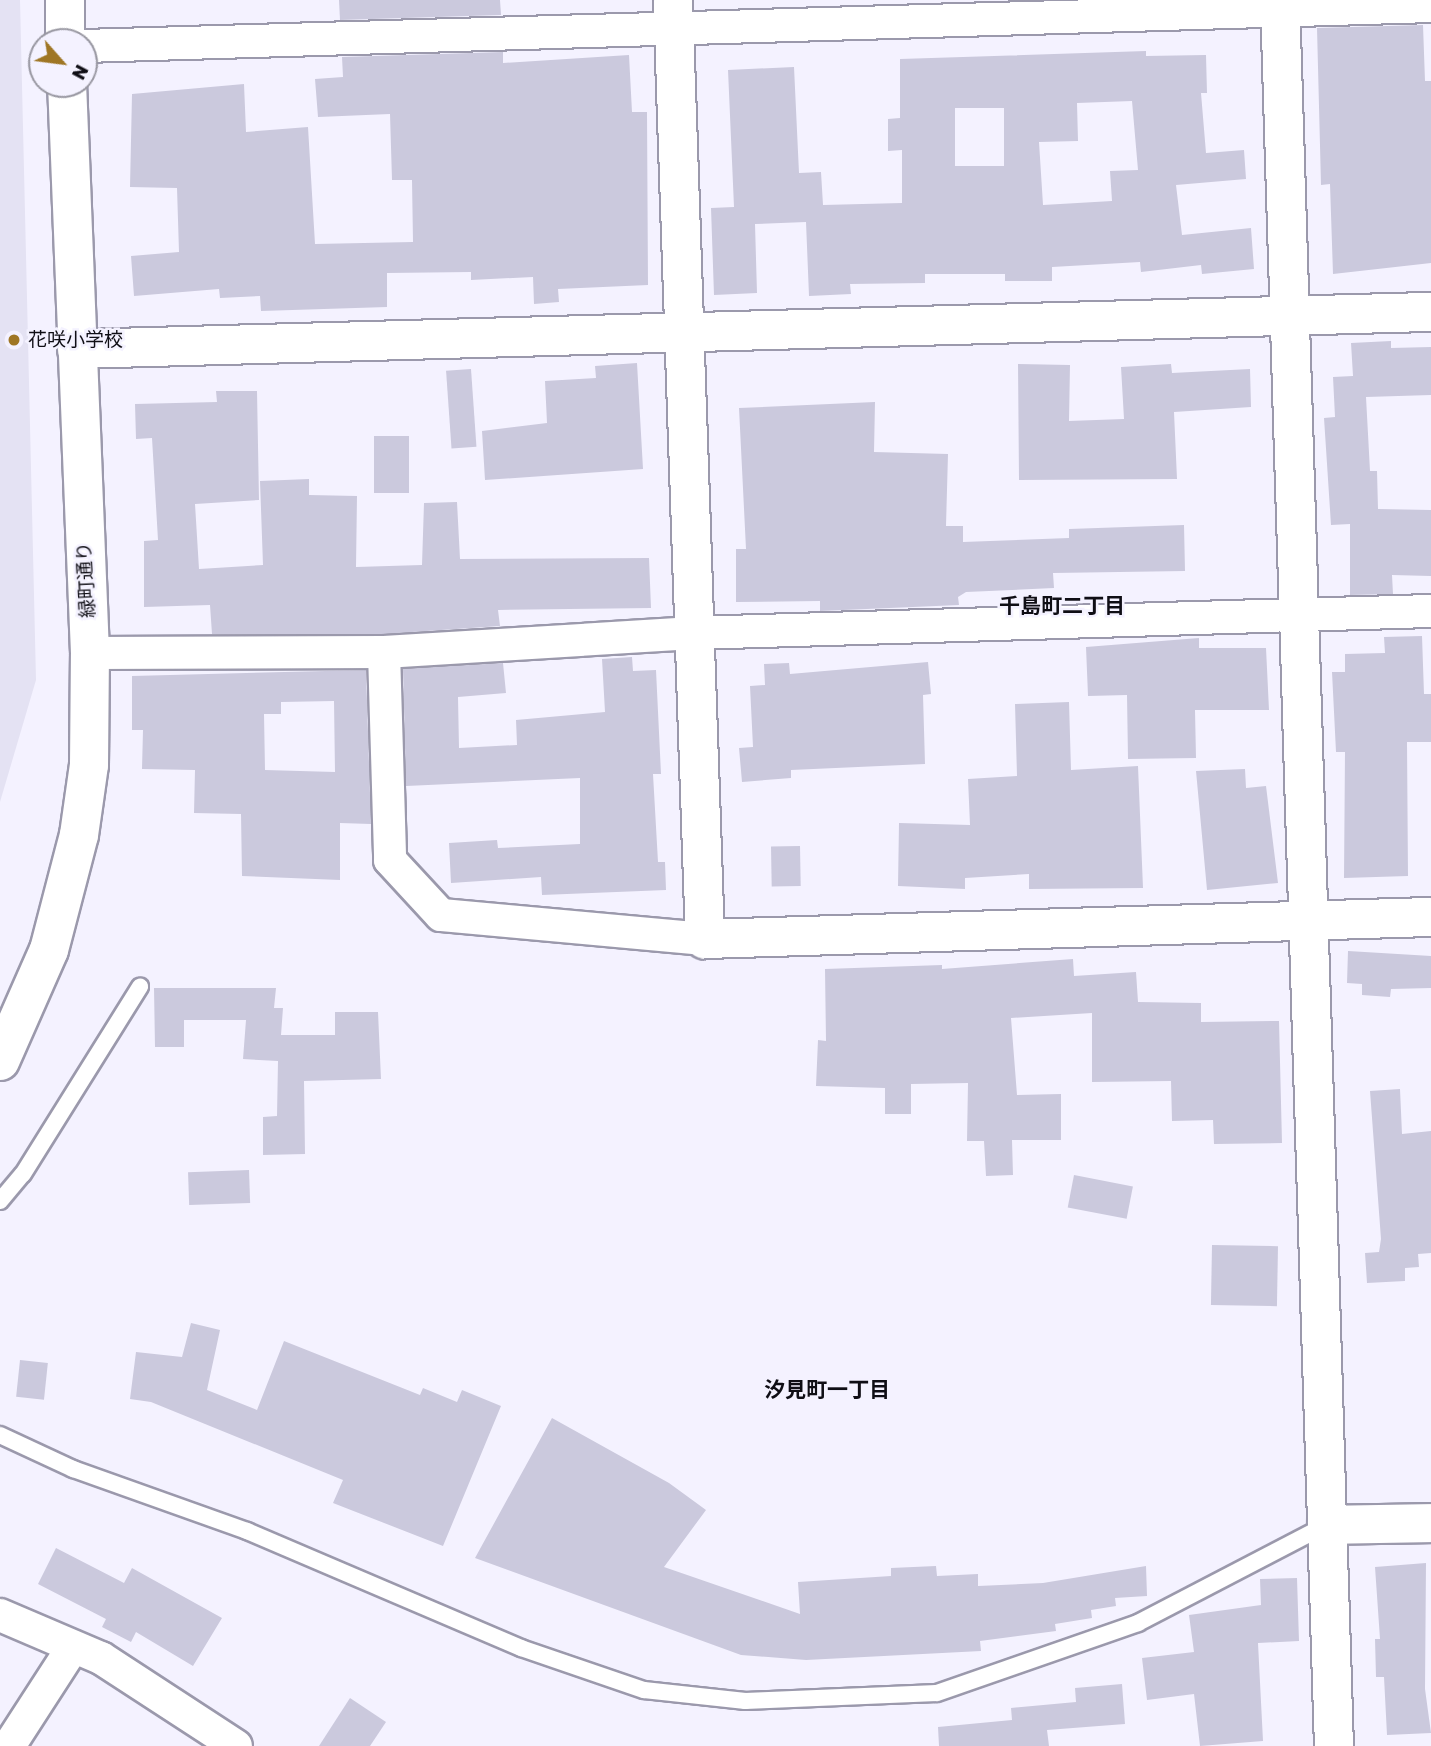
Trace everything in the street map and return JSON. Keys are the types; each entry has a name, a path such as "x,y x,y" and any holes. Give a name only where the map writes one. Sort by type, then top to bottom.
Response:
{"street":[{"path":"65,0 65,28"},
{"path":"1280,6 1334,1746"},
{"path":"98,45 674,16 1431,6"},
{"path":"674,16 705,939"},
{"name":"緑町通り","path":"0,1060 49,950 79,835 89,765 90,653 68,98"},
{"path":"77,349 1288,313 1431,312"},
{"path":"90,653 384,652 693,633 1431,611"},
{"path":"384,652 390,860 441,915 705,939 1431,917"},
{"path":"1327,1525 1431,1523"},
{"path":"0,1615 101,1658 236,1746"},
{"path":"9,1746 73,1647"}],"lane":[{"path":"0,1201 23,1174 140,987"},
{"path":"0,1435 73,1469 247,1531 521,1648 644,1690 745,1700 937,1693 1138,1623 1327,1525"}],"shaded area":[{"name":"花咲小学校","path":"0,0 20,0 36,680 0,802"}],"building":[{"path":"339,0 500,0 501,15 340,20"},
{"path":"1423,25 1425,81 1431,81 1431,263 1333,274 1330,184 1321,185 1317,28"},
{"path":"1146,51 1146,56 1206,55 1207,93 1201,93 1206,153 1244,150 1246,179 1176,185 1182,235 1251,228 1254,269 1202,274 1201,265 1141,272 1140,262 1052,267 1052,281 1005,281 1005,274 925,274 925,283 850,284 851,294 809,296 806,222 755,224 757,293 714,295 711,208 734,207 728,70 794,67 799,173 821,172 823,205 902,203 902,150 888,151 888,119 900,118 900,59","holes":["1132,101 1138,170 1110,171 1112,201 1043,205 1039,142 1078,141 1077,103","955,108 1004,108 1004,166 955,166"]},
{"path":"503,52 503,63 629,55 632,112 647,112 648,285 558,289 559,302 534,304 533,277 471,280 471,272 387,273 387,307 261,311 260,296 220,298 219,289 134,296 131,256 179,252 177,188 130,187 132,94 244,84 246,132 308,127 315,244 413,242 412,180 392,180 390,114 318,117 315,79 343,77 342,57"},
{"path":"1391,341 1391,348 1431,347 1431,395 1366,397 1370,471 1377,471 1378,509 1431,510 1431,576 1392,575 1393,594 1350,595 1350,524 1331,525 1324,418 1335,417 1333,377 1353,376 1351,343"},
{"path":"637,363 643,469 485,480 482,431 547,423 545,381 596,378 595,366"},
{"path":"1018,364 1070,365 1069,421 1124,419 1121,367 1171,364 1172,373 1250,369 1251,407 1174,412 1177,479 1019,480"},
{"path":"471,369 476,447 452,449 446,371"},
{"path":"216,391 257,391 259,500 195,504 199,569 263,565 260,481 309,479 309,495 357,496 356,567 422,565 424,503 457,502 460,559 649,558 651,608 498,610 500,626 383,634 212,634 210,605 144,607 144,541 158,540 152,438 136,439 135,404 217,402"},
{"path":"875,402 874,452 948,454 946,526 963,526 963,542 1069,538 1069,529 1184,525 1185,571 1053,573 1054,588 966,592 958,597 959,605 820,611 820,601 736,602 736,549 746,549 739,408"},
{"path":"374,436 409,436 409,493 374,493"},
{"path":"1422,636 1424,694 1431,694 1431,742 1407,742 1408,876 1344,878 1345,752 1336,752 1332,672 1345,672 1345,654 1385,653 1384,637"},
{"path":"1199,638 1199,648 1266,648 1269,710 1195,710 1196,758 1128,759 1127,695 1088,696 1086,647"},
{"path":"632,657 633,671 656,670 661,774 653,774 658,862 665,862 666,890 542,895 541,877 451,883 449,843 497,840 498,848 580,844 580,778 406,786 403,669 503,663 506,693 458,697 459,748 517,745 516,720 605,712 602,659"},
{"path":"928,662 931,694 923,695 925,764 791,770 791,778 742,782 739,748 753,747 750,686 765,685 764,664 789,663 790,674"},
{"path":"366,670 371,824 340,823 340,880 242,876 241,814 194,813 195,770 142,769 143,730 132,730 132,676","holes":["334,701 335,772 265,770 264,714 281,714 281,702"]},
{"path":"1069,702 1071,770 1138,766 1143,888 1029,889 1029,874 965,878 965,889 898,886 899,823 970,825 968,779 1017,776 1015,704"},
{"path":"1245,769 1246,788 1266,786 1278,883 1207,890 1196,771"},
{"path":"800,846 801,886 772,887 771,847"},
{"path":"1348,951 1431,956 1431,988 1391,989 1390,997 1362,995 1362,984 1347,983"},
{"path":"1073,959 1074,976 1136,972 1138,1002 1201,1003 1201,1022 1279,1021 1282,1143 1214,1144 1213,1120 1172,1121 1171,1081 1092,1082 1092,1013 1011,1018 1017,1095 1061,1094 1061,1140 1012,1140 1013,1175 986,1176 984,1141 967,1141 968,1083 911,1084 911,1114 885,1114 885,1088 816,1086 818,1040 826,1041 825,969 942,965 942,969"},
{"path":"154,988 276,988 274,1008 283,1008 281,1035 335,1035 335,1012 378,1012 381,1079 304,1081 305,1154 263,1155 263,1117 277,1116 278,1061 243,1059 246,1020 184,1020 184,1047 155,1047"},
{"path":"1400,1089 1402,1134 1431,1131 1431,1253 1418,1254 1419,1267 1405,1268 1405,1281 1367,1283 1365,1253 1379,1252 1381,1239 1370,1091"},
{"path":"249,1170 250,1203 189,1205 188,1172"},
{"path":"1074,1175 1133,1186 1127,1219 1068,1207"},
{"path":"1212,1245 1278,1246 1277,1306 1211,1305"},
{"path":"191,1323 220,1330 207,1390 257,1410 284,1341 420,1395 423,1388 457,1402 462,1390 501,1406 443,1546 333,1503 343,1480 151,1402 130,1399 136,1352 182,1357"},
{"path":"20,1360 48,1363 44,1400 16,1397"},
{"path":"552,1418 669,1483 706,1510 664,1567 800,1614 798,1582 891,1576 891,1568 936,1566 937,1576 978,1574 978,1586 1043,1583 1146,1566 1147,1596 1115,1598 1116,1606 1091,1610 1092,1618 1055,1624 1056,1631 980,1641 981,1651 806,1660 741,1655 475,1558"},
{"path":"56,1548 124,1583 132,1568 222,1618 193,1666 136,1632 131,1642 102,1627 106,1619 38,1584"},
{"path":"1426,1563 1425,1689 1431,1733 1387,1735 1384,1677 1376,1677 1375,1639 1380,1639 1375,1567"},
{"path":"1297,1578 1299,1641 1258,1643 1263,1741 1200,1746 1194,1694 1147,1700 1142,1658 1194,1652 1189,1615 1261,1605 1260,1579"},
{"path":"1122,1684 1125,1724 1047,1730 1049,1746 939,1746 938,1727 1012,1720 1011,1708 1076,1702 1075,1688"},
{"path":"350,1698 386,1722 370,1746 319,1746"}],"place":[{"name":"花咲小学校","path":"14,340"}],"district":[{"name":"千島町二丁目","path":"1062,606"},
{"name":"汐見町一丁目","path":"827,1390"}]}
